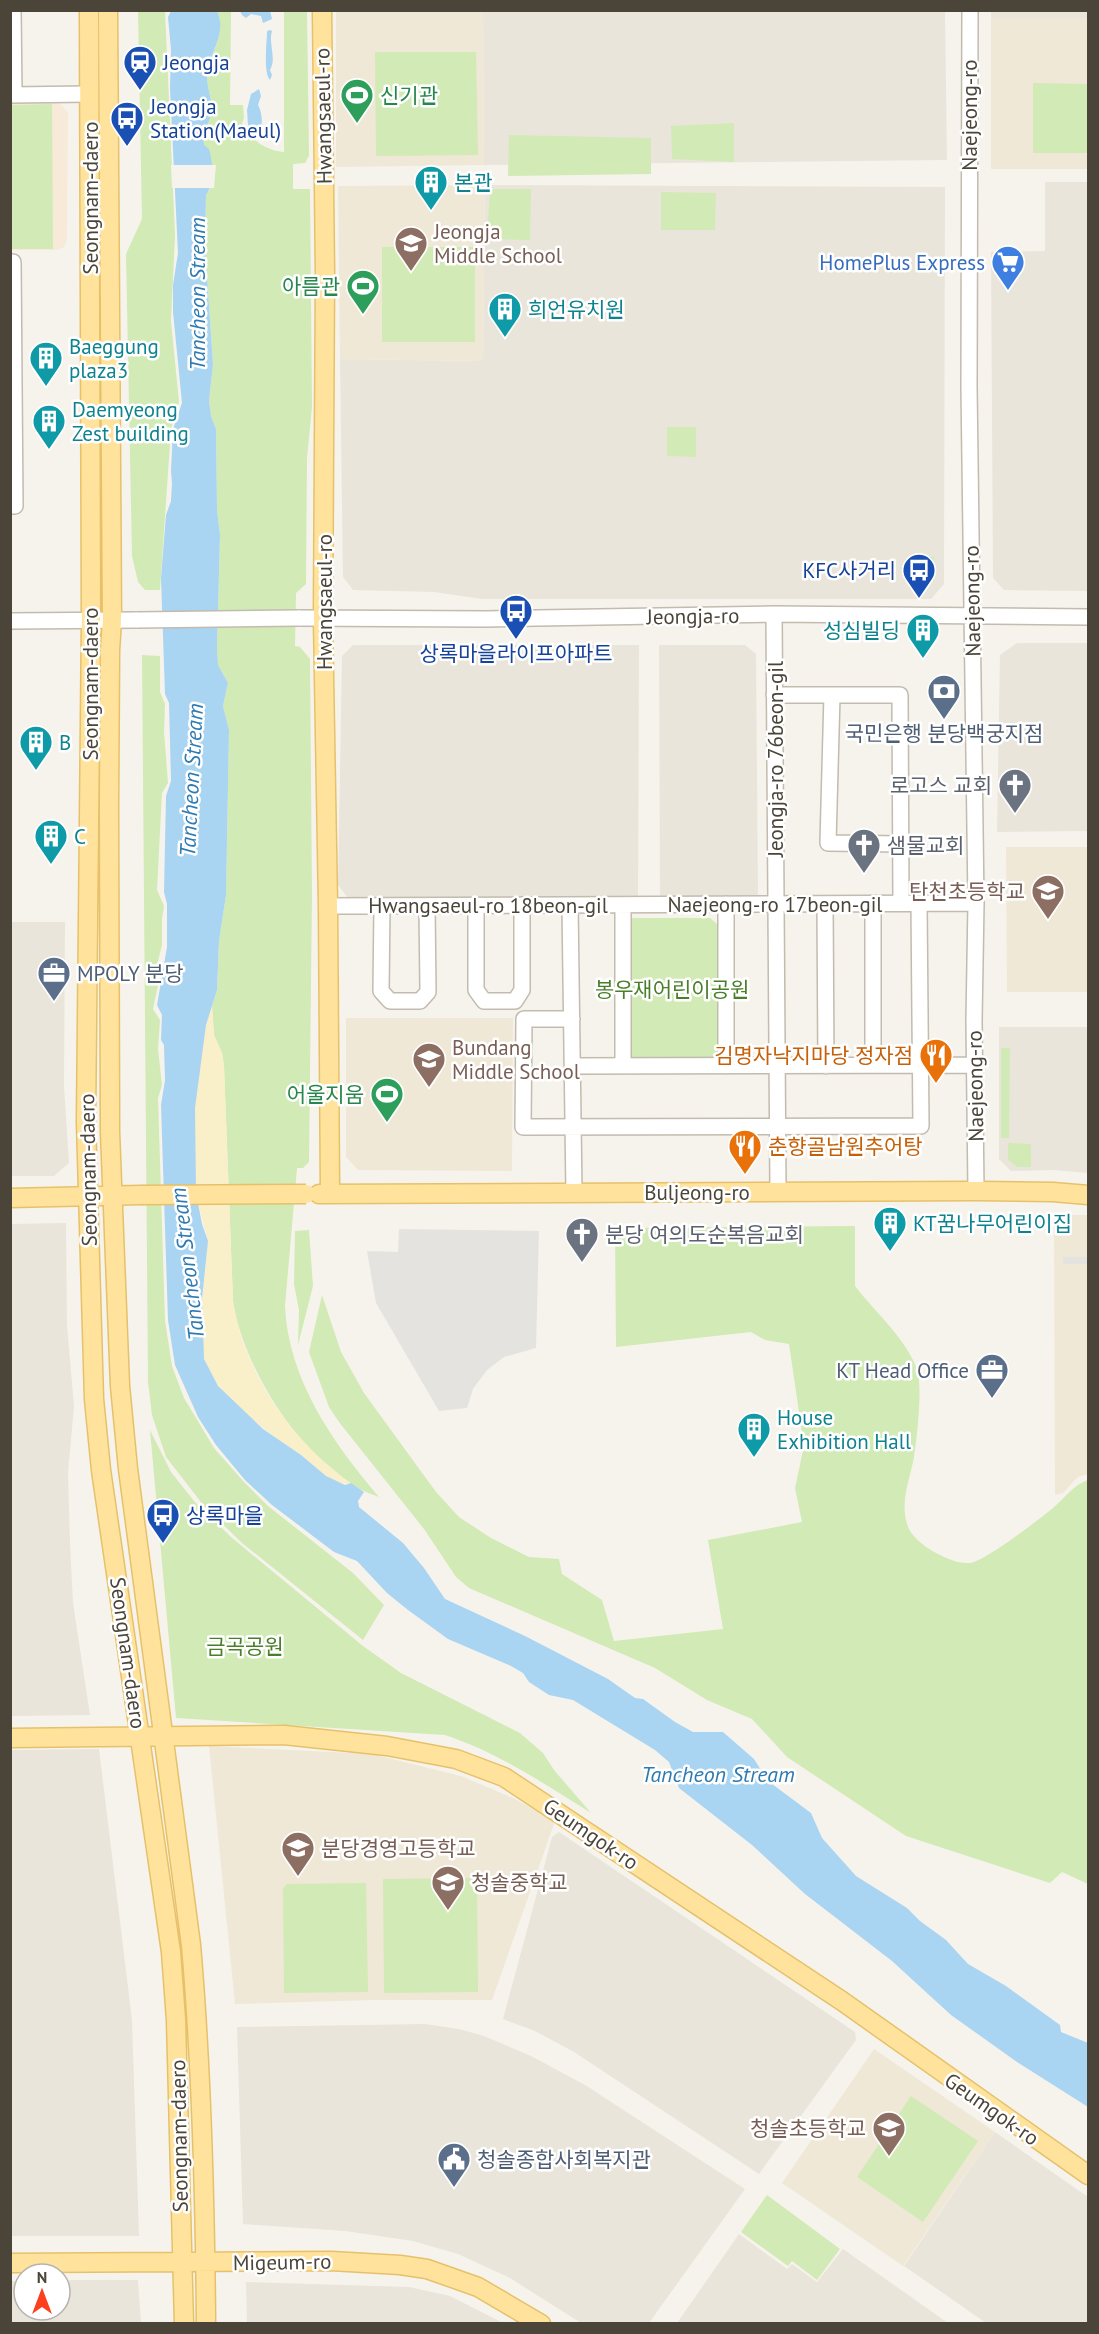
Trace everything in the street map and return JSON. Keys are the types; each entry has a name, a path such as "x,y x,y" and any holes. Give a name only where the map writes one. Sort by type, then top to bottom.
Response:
{"main road":[{"name":"Seongnam-daero","path":"89,10 91,621 86,1110 94,1399 105,1500 171,1952 176,2020 184,2324"},
{"name":"Seongnam-daero","path":"108,10 112,620 109,805 110,1132 120,1386 128,1468 190,1945 197,2018 206,2324"},
{"name":"Hwangsaeul-ro","path":"321,10 325,358 323,619 330,1194"},
{"name":"Buljeong-ro","path":"113,1195 976,1191 1074,1192 1089,1195"},
{"path":"10,1198 113,1195"},
{"name":"Geumgok-ro","path":"10,1738 284,1735 387,1746 456,1759 504,1777 842,2001 1089,2175"},
{"name":"Migeum-ro","path":"10,2264 354,2261 427,2269 478,2286 541,2324"}],"street":[{"path":"13,10 12,95 89,94"},
{"name":"Naejeong-ro","path":"970,10 969,387 976,903 974,1065 976,1191"},
{"path":"10,262 13,262 13,506"},
{"name":"Jeongja-ro","path":"112,620 486,619 774,614 1089,617"},
{"name":"Jeongja-ro 76beon-gil","path":"774,614 778,1192"},
{"path":"10,621 112,620"},
{"path":"774,695 832,695 828,843 901,844"},
{"name":"Naejeong-ro 17beon-gil","path":"832,695 900,695 901,903"},
{"path":"572,1019 524,1019 523,1127 921,1126 919,903"},
{"name":"Naejeong-ro 17beon-gil","path":"648,905 976,903"},
{"path":"726,904 726,1066"},
{"path":"825,904 826,1066"},
{"path":"873,904 873,1065"},
{"path":"476,905 477,990 484,1001 515,1001 522,990 522,905"},
{"path":"570,905 574,1193"},
{"path":"623,905 623,1066"},
{"name":"Hwangsaeul-ro 18beon-gil","path":"328,906 648,905"},
{"path":"382,906 381,991 390,1001 420,1001 428,992 428,906"},
{"path":"573,1066 974,1065"}],"shaded area":[{"path":"336,11 483,11 484,165 336,167"},
{"path":"483,11 945,11 947,160 484,165"},
{"path":"991,11 1088,11 1088,18 991,18"},
{"path":"991,18 1088,18 1088,169 991,169"},
{"path":"10,102 58,102 68,112 67,240 64,247 57,250 11,250"},
{"path":"1045,182 1088,182 1088,591 1004,590 993,578 991,252 1045,251"},
{"path":"485,185 945,187 944,584 931,599 482,599 434,592 353,590 343,577 340,359 483,361"},
{"name":"Jeongja Middle School","path":"485,185 483,361 340,359 338,186"},
{"path":"1017,643 1088,643 1088,831 997,832 1000,655"},
{"name":"상록마을라이프아파트","path":"353,645 639,645 638,899 348,898 338,885 342,656"},
{"name":"상록마을라이프아파트","path":"659,645 745,645 756,654 758,894 750,900 660,899"},
{"name":"탄천초등학교","path":"1006,847 1088,847 1088,992 1007,992"},
{"path":"11,922 65,922 64,1086 69,1163 54,1176 11,1176"},
{"name":"Bundang Middle School","path":"346,1018 513,1018 512,1171 358,1170 346,1157"},
{"path":"999,1027 1088,1027 1088,1173 1053,1170 1011,1171 999,1159"},
{"path":"1054,1215 1088,1215 1088,1474 1078,1477 1063,1493 1055,1495"},
{"path":"66,1223 67,1325 74,1406 68,1473 70,1543 73,1603 90,1715 11,1716 11,1224"},
{"path":"399,1229 539,1231 536,1348 504,1357 487,1370 473,1389 467,1408 439,1411 376,1303 367,1251 398,1252"},
{"path":"1063,1257 1088,1257 1088,1264 1063,1264"},
{"path":"209,1746 372,1754 461,1776 515,1799 555,1821 492,2000 373,2000 235,2004"},
{"path":"99,1749 132,2020 139,2236 11,2236 11,1750"},
{"path":"559,1832 855,2032 856,2040 759,2174 574,2052 535,2031 503,2019 552,1837"},
{"path":"425,2024 459,2029 484,2036 531,2056 585,2085 745,2189 649,2323 581,2323 510,2278 458,2254 413,2241 345,2231 243,2224 237,2027"},
{"name":"청솔초등학교","path":"874,2049 995,2132 903,2266 782,2183"},
{"path":"995,2132 1088,2197 1088,2323 986,2323 904,2266"},
{"path":"739,2234 787,2269 792,2264 817,2282 843,2249 948,2323 677,2323"},
{"path":"72,2280 138,2280 141,2323 11,2323 11,2281 12,2322 72,2322"},
{"path":"246,2282 409,2287 450,2296 503,2323 247,2323"}],"green space":[{"path":"138,11 165,11 175,235 171,321 179,402 171,429 160,590 145,590 138,582 132,556 126,254 142,219"},
{"path":"217,11 231,11 230,105 243,105 242,123 254,139 265,147 284,152 284,11 307,11 309,156 305,163 293,164 293,189 310,189 312,407 307,458 306,584 296,593 295,646 300,647 310,659 312,896 309,1162 303,1168 297,1168 285,1306 294,1359 316,1409 345,1455 379,1497 353,1485 328,1467 283,1417 250,1358 239,1328 233,1301 224,1066 222,1053 214,1035 212,1006 217,990 219,941 226,895 229,730 223,706 228,683 218,665 217,647 220,535 217,510 216,429 209,401 213,364 205,246 206,195 210,189 203,140 211,111 208,69 220,29"},
{"path":"375,52 476,52 478,155 376,156"},
{"path":"1033,83 1088,84 1088,153 1033,153"},
{"path":"52,104 53,249 11,249 11,105"},
{"path":"734,123 734,162 672,159 671,126"},
{"path":"509,135 651,138 651,174 508,176"},
{"path":"490,189 531,189 530,240 487,239"},
{"path":"661,192 716,193 715,230 661,230"},
{"path":"382,247 475,247 475,342 382,342"},
{"path":"667,427 696,427 696,457 667,456"},
{"path":"914,557 934,557 933,573"},
{"path":"142,655 160,656 160,692 165,704 164,732 168,783 162,793 157,890 164,906 162,945 158,961 158,985 153,1009 160,1020 158,1049 162,1085 158,1098 165,1321 172,1366 184,1398 214,1448 244,1482 268,1506 353,1573 384,1605 363,1640 242,1543 204,1506 166,1457 152,1415 148,1382"},
{"name":"봉우재어린이공원","path":"632,918 710,918 717,924 717,1066 632,1061 628,1054 627,922"},
{"path":"1001,1048 1010,1048 1009,1138 1001,1138"},
{"path":"1008,1143 1031,1144 1031,1167 1017,1167 1008,1160"},
{"path":"855,1226 855,1286 900,1339 914,1362 918,1374 918,1427 905,1507 907,1524 915,1537 927,1548 948,1559 966,1563 977,1561 1025,1530 1074,1488 1088,1480 1088,1884 1062,1872 1050,1883 906,1836 787,1757 752,1719 707,1700 655,1668 469,1588 456,1577 424,1529 339,1422 329,1407 309,1352 322,1295 341,1352 364,1393 436,1492 459,1517 491,1538 529,1557 559,1559 562,1574 602,1600 614,1641 723,1629 708,1540 802,1522 795,1488 804,1446 789,1344 765,1340 751,1332 616,1347 615,1228"},
{"path":"309,1230 313,1286 298,1345 299,1310 294,1284 295,1231"},
{"name":"금곡공원","path":"150,1430 171,1472 194,1501 231,1537 363,1646 401,1673 520,1733 543,1753 554,1770 591,1813 502,1760 445,1735 176,1718"},
{"path":"477,1878 478,1992 384,1993 383,1879"},
{"path":"366,1883 368,1992 284,1993 283,1889 287,1884"},
{"path":"911,2096 978,2141 923,2222 857,2177"},
{"path":"767,2195 840,2249 817,2280 792,2261 788,2266 741,2232"}],"sand":[{"path":"212,1006 214,1035 222,1053 224,1066 233,1301 239,1328 259,1379 274,1404 310,1447 351,1483 336,1482 322,1474 238,1407 218,1385 205,1359 201,1310 207,1239 196,1191 194,1121 200,1051"}],"water":[{"name":"Tancheon Stream","path":"171,11 217,11 220,20 219,36 208,68 207,81 212,110 203,139 204,145 209,149 212,173 211,185 206,195 205,246 213,364 209,401 216,429 217,510 220,535 217,647 218,665 228,683 223,706 229,730 226,895 219,941 217,990 206,1025 195,1108 196,1193 208,1241 202,1299 204,1359 218,1386 263,1429 301,1455 326,1476 345,1485 351,1483 364,1492 358,1501 359,1507 403,1543 424,1568 445,1599 525,1636 608,1679 635,1698 643,1699 693,1732 723,1732 754,1759 768,1781 811,1813 822,1838 856,1876 907,1908 920,1921 946,1940 968,1964 1006,1986 1060,2025 1061,2032 1088,2043 1088,2107 1017,2062 951,2015 892,1961 805,1894 752,1845 679,1788 669,1762 655,1750 573,1700 549,1695 511,1666 448,1639 387,1593 357,1561 334,1552 272,1505 245,1480 216,1445 198,1417 175,1365 168,1320 161,1105 165,1080 164,1045 161,1040 162,1015 157,1005 167,947 167,904 164,892 166,796 171,781 169,703 165,694 161,578 166,515 171,501 173,429 182,403 173,312 173,285 178,253 170,88 171,50 168,17"},
{"path":"240,11 270,11 272,19 263,23 261,16 251,14 246,18"},
{"path":"267,31 272,31 273,61 270,80 266,57"},
{"path":"259,89 261,96 258,105 262,121 258,135 248,125 247,110 251,94"}],"pier":[{"path":"171,165 216,165 214,188 172,188"}],"place":[{"name":"Jeongja","path":"140,91"},
{"name":"신기관","path":"357,124"},
{"name":"Jeongja Station(Maeul)","path":"127,147"},
{"name":"본관","path":"431,211"},
{"name":"Jeongja Middle School","path":"411,272"},
{"name":"HomePlus Express","path":"1008,291"},
{"name":"아름관","path":"363,315"},
{"name":"희언유치원","path":"505,338"},
{"name":"Baeggung plaza3","path":"46,387"},
{"name":"Daemyeong Zest building","path":"49,450"},
{"name":"KFC사거리","path":"919,599"},
{"name":"상록마을라이프아파트","path":"516,640"},
{"name":"성심빌딩","path":"923,659"},
{"name":"국민은행 분당백궁지점","path":"944,720"},
{"name":"B","path":"36,771"},
{"name":"로고스 교회","path":"1015,814"},
{"name":"C","path":"51,865"},
{"name":"샘물교회","path":"864,874"},
{"name":"탄천초등학교","path":"1048,920"},
{"name":"MPOLY 분당","path":"54,1002"},
{"name":"김명자낙지마당 정자점","path":"936,1084"},
{"name":"Bundang Middle School","path":"429,1088"},
{"name":"어울지움","path":"387,1123"},
{"name":"춘향골남원추어탕","path":"745,1175"},
{"name":"KT꿈나무어린이집","path":"890,1252"},
{"name":"분당 여의도순복음교회","path":"582,1263"},
{"name":"KT Head Office","path":"992,1399"},
{"name":"House Exhibition Hall","path":"754,1458"},
{"name":"상록마을","path":"163,1544"},
{"name":"분당경영고등학교","path":"298,1877"},
{"name":"청솔중학교","path":"448,1911"},
{"name":"청솔초등학교","path":"889,2157"},
{"name":"청솔종합사회복지관","path":"454,2188"}]}
